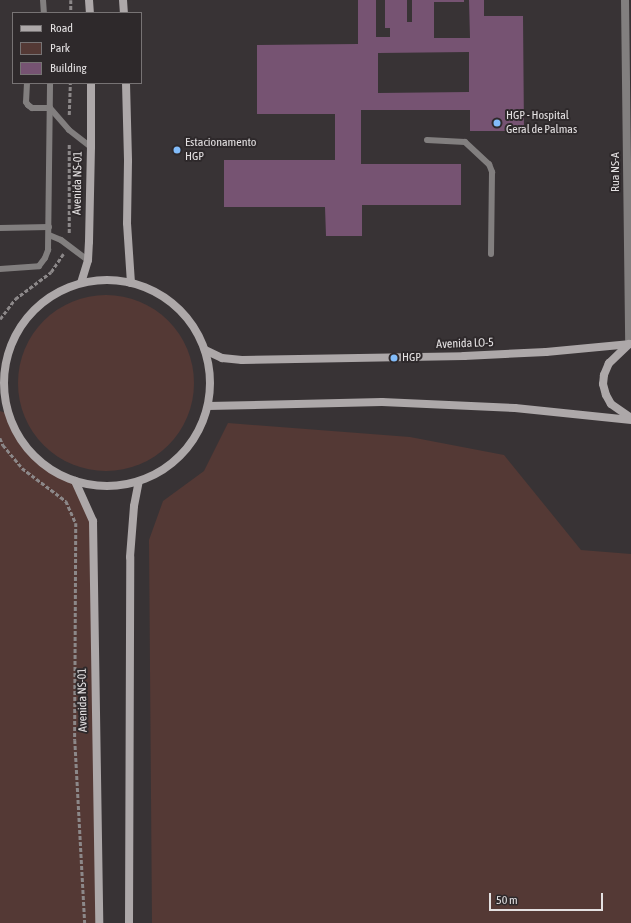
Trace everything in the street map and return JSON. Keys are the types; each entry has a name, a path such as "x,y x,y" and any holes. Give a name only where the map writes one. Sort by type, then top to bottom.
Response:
{"main road":[{"path":"89,0 90,12"},
{"path":"123,0 124,12"},
{"name":"Avenida NS-01","path":"81,283 88,260 91,147 90,84"},
{"path":"126,84 127,223 131,283"},
{"path":"100,280 131,283 168,297 191,325 205,350 211,378 208,406 198,432 183,452 166,468 139,481 107,486 75,481 31,454 3,412 2,362 11,339 25,321 42,304 81,283 100,280"},
{"path":"630,344 609,363 604,375 603,384 606,395 611,404 631,419"},
{"name":"Avenida LO-5","path":"205,350 222,358 242,360 464,356 546,352 630,344"},
{"path":"208,406 382,402 515,408 631,419"},
{"name":"Avenida NS-01","path":"75,481 93,521 99,923"},
{"path":"128,923 130,557 134,506 139,481"}],"street":[{"name":"Rua NS-A","path":"625,0 630,344"}],"lane":[{"path":"43,0 44,12"},
{"path":"26,84 26,102 28,106 32,108 50,108 69,130 91,147"},
{"path":"0,269 39,266 45,258 49,236 50,84"},
{"path":"427,140 465,142 489,164 492,172 491,254"},
{"path":"0,228 49,227"},
{"path":"49,236 61,240 88,260"}],"path":[{"path":"71,0 71,12"},
{"path":"0,438 3,445 22,468 66,501 76,523 76,792 84,888 85,923"}],"green space":[{"path":"97,295 115,295 148,305 162,315 174,327 184,341 190,357 194,374 194,392 190,409 184,425 174,439 162,451 148,461 132,467 115,471 97,471 64,461 50,451 38,439 28,425 22,409 18,392 18,374 28,341 38,327 50,315 64,305 80,299"},
{"path":"0,411 6,413 31,455 75,481 93,521 99,923 0,923"},
{"path":"228,423 410,437 504,455 581,550 631,554 631,923 152,923 149,540 163,501 204,471"}],"building":[{"name":"HGP - Hospital Geral de Palmas","path":"358,0 376,0 376,37 390,37 390,28 385,28 385,0 407,0 407,22 412,22 412,0 464,0 464,2 434,2 434,38 470,38 469,0 484,0 484,16 523,16 524,131 470,131 470,110 361,110 361,164 461,164 461,205 362,205 362,236 326,236 325,207 224,207 224,160 335,160 335,114 257,114 257,45 358,44","holes":["469,52 469,92 378,93 378,53"]}],"place":[{"name":"HGP - Hospital Geral de Palmas","path":"497,123"},
{"name":"Estacionamento HGP","path":"177,150"},
{"name":"HGP","path":"394,358"}]}
